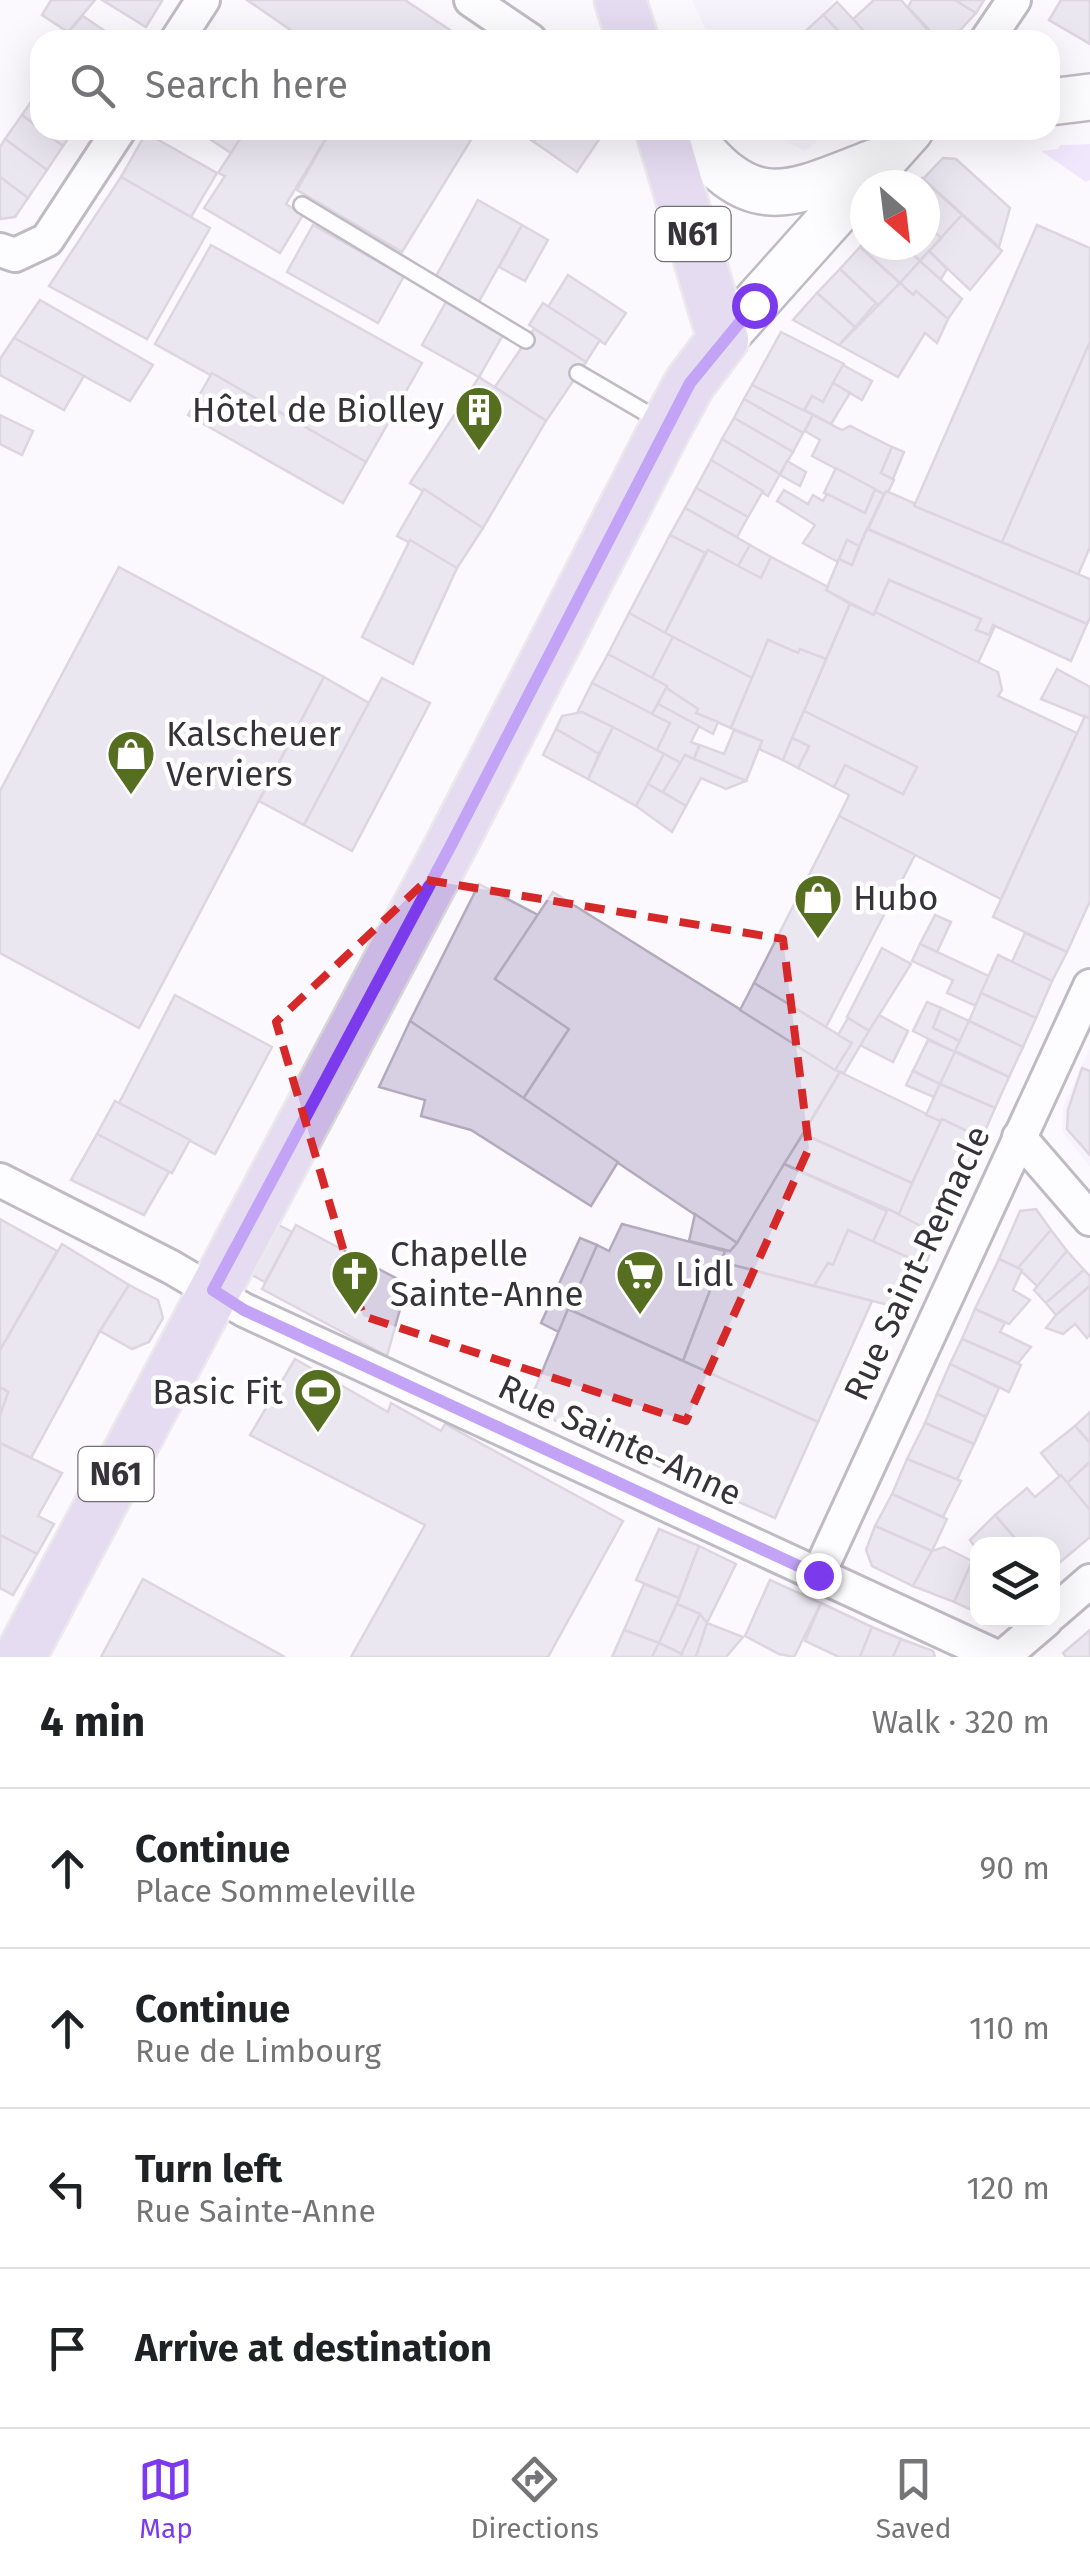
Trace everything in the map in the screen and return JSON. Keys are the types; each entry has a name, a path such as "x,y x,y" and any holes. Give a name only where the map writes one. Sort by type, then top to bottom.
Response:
{"main road":[{"path":"620,0 630,30"},
{"name":"N61","path":"20,1657 690,383 723,339 664,140"}],"street":[{"path":"184,30 204,0"},
{"path":"471,0 515,30"},
{"path":"994,30 1014,0"},
{"path":"1060,101 1090,97"},
{"path":"0,250 15,256 47,240 112,140"},
{"path":"695,140 725,174 759,194 816,186 896,144"},
{"path":"723,339 896,144"},
{"name":"Rue Saint-Remacle","path":"818,1575 1090,986"},
{"path":"1019,1137 1090,1219"},
{"name":"Rue Sainte-Anne","path":"0,1180 213,1290 244,1310 1000,1657"},
{"path":"1060,1607 1090,1581"},
{"path":"1000,1657 1037,1627"}],"lane":[{"path":"302,205 526,340"},
{"path":"578,373 668,426"}],"highlighted area":[{"path":"427,880 783,939 809,1148 686,1421 363,1316 276,1022"}],"shaded area":[{"path":"692,0 833,0 824,15 838,30 706,30"},
{"path":"784,140 818,140 805,151"},
{"path":"1090,144 1090,180 1086,182 1041,151 1058,149 1060,145"},
{"path":"1090,1048 1090,1167 1062,1132 1063,1107"}],"building":[{"path":"51,0 95,0 70,30 42,15"},
{"path":"102,0 160,0 162,1 146,27"},
{"path":"247,0 405,0 450,30 290,30"},
{"path":"874,0 901,0 927,30 863,30 853,19"},
{"path":"912,0 955,0 976,13 960,30 930,30 908,7"},
{"path":"955,0 984,0 976,13"},
{"path":"1061,0 1090,0 1090,44 1049,20"},
{"path":"837,2 863,30 837,30 823,15"},
{"path":"823,15 837,30 807,30"},
{"path":"83,16 103,30 70,30"},
{"path":"30,103 30,121 22,115"},
{"path":"22,115 30,121 30,140 55,140 63,146 47,170 5,139"},
{"path":"5,139 47,170 28,198 0,177 0,147"},
{"path":"142,140 158,140 217,173 191,217 121,177"},
{"path":"211,140 239,140 231,153"},
{"path":"239,140 325,140 286,204 303,215 280,253 204,208 225,176 218,173"},
{"path":"325,140 471,140 402,252 297,190"},
{"path":"535,140 599,140 577,172"},
{"path":"943,158 956,159 1010,208 999,247 940,194 940,170 932,170"},
{"path":"0,177 28,198 15,217 0,219"},
{"path":"121,177 210,228 147,339 49,286"},
{"path":"940,195 962,215 940,237"},
{"path":"478,200 522,225 478,303 435,278"},
{"path":"962,215 1002,251 970,290 938,260 940,239"},
{"path":"313,225 404,276 378,323 287,272"},
{"path":"522,225 548,240 525,281 499,267"},
{"path":"1037,225 1090,248 1090,342 1002,542 1006,545 914,506"},
{"path":"211,245 422,363 366,462 155,344"},
{"path":"850,258 874,260 900,283 879,306 840,269"},
{"path":"874,260 919,260 900,283"},
{"path":"938,260 947,269 941,279 920,261"},
{"path":"920,261 962,299 948,319 916,291 913,295 900,283"},
{"path":"840,269 876,303 855,327 817,293"},
{"path":"568,275 626,313 605,344 548,307"},
{"path":"900,283 913,295 916,291 948,319 937,343 925,333 898,377 839,345"},
{"path":"817,293 855,327 839,345 793,320"},
{"path":"40,300 153,365 130,401 14,338"},
{"path":"446,302 504,333 479,377 422,345"},
{"path":"543,303 600,340 586,362 529,325"},
{"path":"534,329 586,362 546,421 495,387"},
{"path":"781,332 844,364 823,402 812,396 803,412 752,385"},
{"path":"14,338 84,376 64,410 0,375 0,359"},
{"path":"1090,342 1090,547 1078,575 1002,542"},
{"path":"843,365 872,381 862,400 833,383"},
{"path":"212,373 366,462 343,503 188,415"},
{"name":"Hôtel de Biolley","path":"479,377 546,421 483,528 410,483"},
{"path":"833,383 850,393 831,424 805,410 812,396 823,402"},
{"path":"752,385 813,415 803,433 744,399"},
{"path":"744,399 803,433 793,452 734,418"},
{"path":"0,415 33,431 22,455 0,444"},
{"path":"813,415 842,430 850,426 892,447 881,473 894,480 888,492 884,494 812,456 820,440 805,431"},
{"path":"734,418 793,452 780,474 722,439"},
{"path":"722,439 780,474 768,496 711,460"},
{"path":"892,447 904,452 893,479 881,473"},
{"path":"711,460 763,491 748,517 696,488"},
{"path":"787,461 806,472 800,486 780,475"},
{"path":"836,468 875,489 865,513 824,493"},
{"path":"696,488 748,517 737,537 685,508"},
{"path":"424,489 483,528 457,568 397,536"},
{"path":"784,490 808,504 813,495 823,501 827,494 865,513 875,490 884,494 859,546 847,540 838,562 803,543 815,525 777,501"},
{"path":"886,491 1090,579 1087,624 868,529"},
{"path":"685,508 750,545 737,568 708,550 705,553 670,535"},
{"path":"867,529 1087,624 1071,661 993,625 989,635 976,630 981,619 889,580 874,615 826,590 839,559 852,565"},
{"path":"670,535 705,553 665,633 629,613"},
{"path":"410,540 457,568 413,664 362,637"},
{"path":"847,540 859,546 852,565 839,559"},
{"path":"750,545 771,557 761,578 737,568"},
{"path":"708,550 761,578 771,557 828,587 826,590 850,604 826,659 800,649 798,653 768,640 752,678 665,633"},
{"name":"Kalscheuer Verviers","path":"119,567 324,677 139,1028 0,953 0,791"},
{"path":"889,580 981,619 976,630 989,635 995,626 978,663 875,612"},
{"path":"850,604 874,615 875,612 998,672 1002,690 998,696 1077,733 1001,899 839,816 849,795 834,787 845,765 903,794 917,767 804,711"},
{"path":"629,613 673,637 652,678 608,654"},
{"path":"673,637 752,678 731,728 696,713 698,709 652,678"},
{"path":"768,640 798,653 800,649 826,659 783,760 759,749 762,741 731,728"},
{"path":"608,654 667,686 652,714 592,683"},
{"path":"1057,669 1090,687 1090,719 1041,699"},
{"path":"324,677 369,703 304,825 259,801"},
{"path":"382,678 430,703 352,851 304,825"},
{"path":"592,683 670,723 657,750 578,711"},
{"path":"666,688 698,709 696,713 718,722 713,734 658,704"},
{"path":"658,704 699,726 691,742 699,745 694,759 685,755 681,763 657,750 670,723 652,714"},
{"path":"804,711 917,767 903,794 845,765 834,787 798,768 809,746 792,738"},
{"path":"582,712 613,727 599,754 556,729 562,716"},
{"path":"1085,716 1090,719 1090,901 1067,952 993,917"},
{"path":"613,727 664,754 636,806 588,779"},
{"path":"556,729 599,754 588,779 543,755"},
{"path":"734,730 762,741 746,781 694,759 700,745 724,754"},
{"path":"792,738 809,746 798,768 783,760"},
{"path":"664,754 681,763 663,792 648,784"},
{"path":"685,755 746,781 726,789 701,778 686,806 663,792"},
{"path":"648,784 686,806 672,832 636,806"},
{"path":"839,816 915,855 826,1027 754,983"},
{"path":"479,884 538,915 495,979 569,1029 523,1099 410,1021"},
{"path":"553,892 840,1072 737,1243 523,1099 569,1029 495,979"},
{"path":"935,915 951,922 937,952 920,944"},
{"path":"1025,933 1067,952 1052,981 1012,962"},
{"path":"920,944 989,976 976,1006 947,993 953,980 912,961"},
{"path":"882,948 911,964 869,1031 847,1017"},
{"path":"998,955 1052,981 1036,1018 981,993"},
{"path":"754,983 852,1043 835,1070 740,1010"},
{"path":"981,993 1036,1018 1023,1047 969,1021"},
{"path":"175,995 272,1047 215,1154 119,1103"},
{"path":"927,1002 941,1008 933,1028 960,1041 955,1052 913,1031"},
{"path":"941,1008 969,1021 960,1041 933,1028"},
{"path":"879,1015 908,1031 893,1062 860,1045"},
{"path":"848,1018 869,1031 844,1073 835,1070 852,1043 838,1035"},
{"path":"410,1021 618,1162 591,1206 471,1130 421,1116 425,1100 379,1087"},
{"path":"969,1021 1023,1047 1009,1077 955,1051"},
{"path":"928,1040 955,1052 940,1084 913,1071"},
{"path":"955,1052 1009,1077 995,1108 940,1084"},
{"path":"1082,1068 1090,1071 1090,1155 1067,1129 1068,1110"},
{"path":"913,1071 940,1084 934,1097 906,1085"},
{"path":"840,1072 941,1121 912,1183 803,1134"},
{"path":"940,1084 995,1108 982,1138 926,1115"},
{"path":"115,1101 190,1140 172,1173 97,1134"},
{"path":"942,1119 982,1138 938,1235 897,1216"},
{"path":"97,1134 169,1172 144,1215 71,1180"},
{"path":"803,1134 912,1183 899,1214 784,1164"},
{"path":"784,1164 887,1211 873,1242 848,1230 833,1265 828,1263 814,1286 721,1262 725,1251 737,1243"},
{"path":"888,1209 938,1235 925,1265 873,1242"},
{"path":"1036,1209 1051,1230 1018,1268 999,1259 1020,1211"},
{"path":"695,1214 737,1243 730,1251 689,1241"},
{"path":"0,1219 57,1251 0,1350"},
{"path":"275,1223 292,1232 265,1282 248,1273"},
{"path":"622,1224 725,1251 683,1361 568,1309 597,1245 609,1251"},
{"name":"Chapelle Sainte-Anne","path":"296,1225 407,1284 387,1356 262,1289"},
{"path":"848,1230 925,1265 904,1309 814,1286 828,1263 833,1265"},
{"path":"1051,1230 1067,1251 1038,1287 1018,1268"},
{"path":"580,1238 597,1245 559,1332 541,1323"},
{"path":"62,1244 129,1285 31,1458 0,1443 0,1415 8,1392 0,1387 0,1350"},
{"path":"1067,1251 1084,1270 1046,1303 1034,1290"},
{"path":"999,1259 1022,1270 1013,1290 1030,1300 1009,1324 975,1309"},
{"path":"721,1262 872,1301 818,1422 683,1361"},
{"path":"1084,1270 1090,1276 1090,1286 1056,1315 1046,1303"},
{"path":"129,1285 158,1300 163,1318 149,1342 132,1349 100,1331"},
{"path":"1090,1286 1087,1338 1075,1324 1063,1334 1046,1328 1056,1315"},
{"path":"568,1309 818,1422 775,1518 527,1408"},
{"path":"975,1309 1005,1323 1000,1332 1031,1347 1018,1363 962,1339"},
{"path":"962,1339 1021,1365 1009,1392 950,1364"},
{"path":"295,1359 388,1412 391,1403 441,1431 445,1424 623,1521 548,1657 351,1657 425,1525 250,1435"},
{"path":"950,1364 999,1388 986,1417 937,1394"},
{"path":"0,1387 8,1392 0,1415"},
{"path":"937,1394 986,1417 974,1444 925,1423"},
{"path":"1090,1412 1090,1443 1075,1426"},
{"path":"925,1423 974,1444 957,1480 907,1459"},
{"path":"1075,1426 1090,1443 1090,1462 1066,1484 1041,1453"},
{"path":"0,1443 62,1473 38,1516 54,1524 37,1554 0,1535"},
{"path":"907,1459 961,1481 943,1517 892,1494"},
{"path":"1090,1462 1090,1510 1066,1484"},
{"path":"1061,1475 1090,1510 1090,1537 1060,1562 1060,1537 1014,1537 995,1515 1027,1488 1035,1497"},
{"path":"892,1494 947,1519 932,1551 875,1526"},
{"path":"995,1515 1014,1537 973,1537"},
{"path":"875,1526 932,1551 913,1586 872,1566 866,1550"},
{"path":"659,1529 699,1546 679,1598 636,1580"},
{"path":"0,1535 37,1554 13,1595 0,1588"},
{"path":"699,1546 736,1564 707,1623 700,1614 677,1604"},
{"path":"944,1547 970,1560 954,1602 913,1586 932,1551"},
{"path":"970,1566 970,1609 954,1602"},
{"path":"143,1579 285,1657 101,1657"},
{"path":"770,1580 821,1603 794,1657 779,1654 745,1636"},
{"path":"644,1584 679,1598 659,1643 624,1630"},
{"path":"821,1603 872,1627 860,1657 839,1657 805,1641"},
{"path":"677,1604 700,1614 682,1654 659,1643"},
{"path":"700,1614 707,1623 696,1657 680,1657"},
{"path":"707,1623 743,1637 726,1657 696,1657"},
{"path":"872,1627 901,1639 893,1657 860,1657"},
{"path":"624,1630 659,1643 652,1657 612,1657"},
{"path":"1090,1630 1090,1657 1066,1657 1063,1653"},
{"path":"901,1639 933,1651 935,1657 893,1657"},
{"path":"659,1643 682,1654 652,1657"}],"place":[{"name":"Hôtel de Biolley","path":"479,452"},
{"name":"Kalscheuer Verviers","path":"131,796"},
{"name":"Hubo","path":"818,940"},
{"name":"Chapelle Sainte-Anne","path":"355,1316"},
{"name":"Lidl","path":"640,1316"},
{"name":"Basic Fit","path":"318,1434"}],"route":[{"path":"754,305 690,383 450,847 213,1290 244,1310 818,1575"}]}
